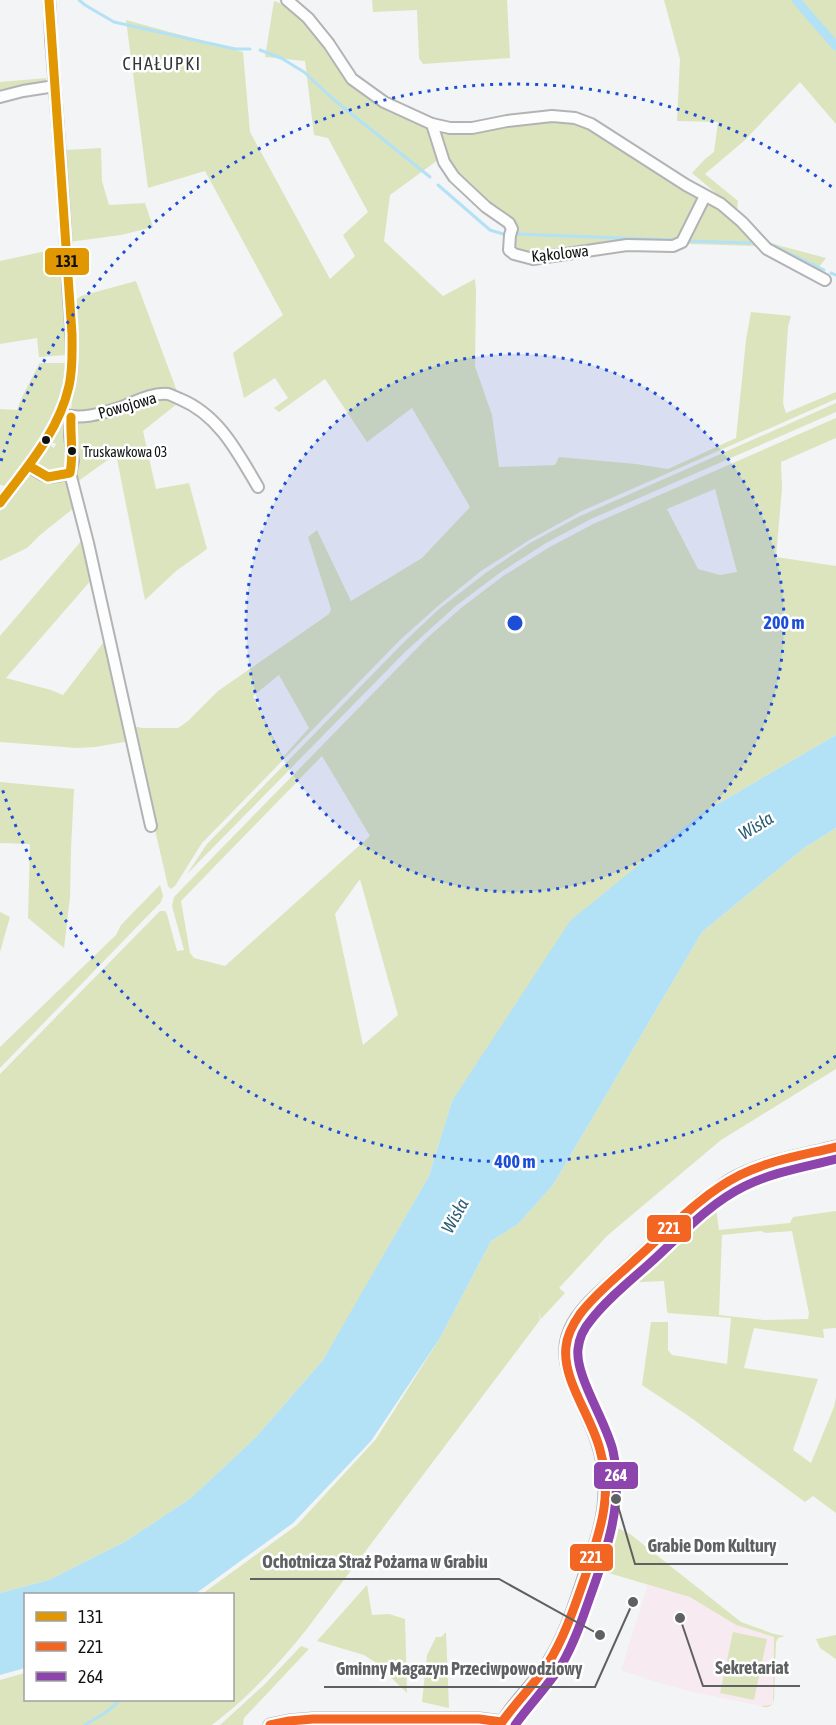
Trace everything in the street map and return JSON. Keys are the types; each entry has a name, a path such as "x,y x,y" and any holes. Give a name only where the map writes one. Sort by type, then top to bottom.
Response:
{"street":[{"path":"49,0 72,360 66,415 73,461 70,473 152,826"},
{"path":"287,0 301,5 352,79 384,102 432,124 450,128 472,128 552,116 575,118 591,124 721,204 742,222 767,249 825,280"},
{"path":"0,97 54,86"},
{"name":"Kąkolowa","path":"432,124 444,162 454,177 486,207 509,223 512,229 509,250 514,254 532,259 627,245 673,246 682,242 705,195"},
{"name":"Powojowa","path":"66,415 88,416 155,395 168,394 194,405 217,425 258,487"},
{"path":"0,502 66,415"},
{"path":"29,466 39,474 52,479 70,473"},
{"path":"270,1725 313,1719 479,1719 502,1724 543,1671 558,1647 592,1554 603,1515 605,1485 599,1446 572,1384 565,1360 566,1343 573,1323 598,1294 702,1200 723,1185 739,1176 767,1166 836,1147"}],"shaded area":[{"path":"648,1584 690,1597 736,1625 774,1637 773,1703 761,1706 688,1691 621,1670"}],"green space":[{"path":"372,0 507,0 510,58 423,64 419,58 417,10 373,12"},
{"path":"664,0 836,0 836,124 800,82 745,140 705,174 738,201 737,211 692,173 714,152 718,122 677,121 680,59"},
{"path":"274,1 288,6 313,27 345,74 393,111 429,130 438,160 390,195 384,241 443,296 475,279 475,366 492,415 499,467 555,465 559,457 668,469 736,438 751,312 791,316 788,327 783,403 786,413 836,392 836,399 582,511 531,539 481,571 400,640 202,843 171,889 168,886 131,726 178,728 218,691 329,614 331,609 308,537 317,530 351,601 422,558 470,507 412,408 367,442 325,379 279,412 274,408 288,398 275,378 244,398 233,353 283,315 205,171 148,188 126,20 243,52 250,132 330,279 355,256 343,235 368,212 328,138 314,135 305,61 265,57","holes":["279,675 309,728 283,757 253,696"]},
{"path":"47,78 43,83 0,93 0,82"},
{"path":"539,119 576,122 699,196 682,235 672,242 539,257 511,249 514,229 458,177 446,161 437,131"},
{"path":"101,148 102,181 109,205 145,203 153,227 121,235 69,242 66,150"},
{"path":"704,202 727,213 757,246 690,244 686,241"},
{"path":"766,242 826,258 815,272 766,245"},
{"path":"60,248 66,355 39,357 37,338 0,344 0,261"},
{"path":"136,281 178,394 80,414 71,410 78,359 76,300 81,296"},
{"path":"41,363 66,363 64,387 60,400 48,426 24,464 7,486 0,485 0,409 17,410"},
{"path":"166,398 178,403 143,431 156,489 189,483 207,549 176,571 145,600 116,454 77,482 74,474 74,422"},
{"path":"836,403 836,412 591,519 546,543 501,572 457,605 406,651 187,874 207,844 405,641 439,609 487,572 530,543 578,517"},
{"path":"836,418 836,438 781,462 782,488 776,557 836,566 836,735 702,813 452,1101 429,1176 353,1309 323,1360 256,1437 191,1498 126,1541 49,1580 0,1593 0,1074 160,911 165,911 167,914 177,951 184,950 172,906 174,897 426,639 461,608 503,576 593,524","holes":["715,489 737,572 720,575 698,569 667,509","322,756 370,836 225,966 194,958 190,953 181,901","360,879 398,1015 363,1045 335,914"]},
{"path":"62,423 68,459 65,469 56,474 40,469 38,459 48,444 54,448 56,444 51,438"},
{"path":"30,475 49,482 69,480 75,507 27,548 0,561 0,511"},
{"path":"83,539 93,578 6,678 63,695 107,638 130,741 76,748 0,742 0,636"},
{"path":"0,782 74,789 70,897 64,948 28,918 30,844 0,843"},
{"path":"836,828 836,1069 721,1140 608,1235 559,1288 565,1293 541,1319 539,1312 540,1320 285,1656 238,1704 212,1725 0,1725 0,1680 24,1673 24,1701 234,1701 234,1593 203,1593 297,1525 376,1439 440,1338 491,1241 518,1224 553,1185 702,932 804,848"},
{"path":"160,885 163,896 161,902 0,1068 0,1047 116,935 121,925"},
{"path":"0,912 10,917 0,952"},
{"path":"715,1201 719,1230 790,1223 793,1217 836,1211 836,1328 823,1329 824,1338 754,1328 744,1368 818,1379 793,1450 811,1463 836,1397 836,1513 813,1496 805,1502 690,1417 642,1385 651,1322 668,1322 668,1350 672,1355 727,1364 731,1318 668,1313 664,1281 621,1283","holes":["761,1231 766,1233 792,1231 809,1313 808,1319 764,1320 719,1315 722,1235"]},
{"path":"610,1524 630,1534 741,1622 785,1636 778,1638 776,1642 773,1702 774,1637 736,1625 690,1597 595,1569"},
{"path":"367,1585 372,1615 389,1614 405,1619 407,1693 375,1662 364,1655 317,1641"},
{"path":"446,1632 449,1708 422,1702 427,1655 436,1637 441,1637"},
{"path":"733,1632 767,1639 754,1700 720,1693"},
{"path":"836,1635 836,1659 820,1648 816,1639"},
{"path":"301,1646 309,1649 244,1718 243,1725 220,1725 264,1685"}],"water":[{"name":"Wisła","path":"836,735 836,828 804,848 702,932 553,1185 518,1224 491,1241 440,1338 371,1441 293,1523 196,1593 24,1593 24,1668 0,1675 0,1593 49,1580 126,1541 191,1498 256,1437 323,1360 429,1176 452,1101 570,921 702,813"}],"waterway":[{"path":"79,0 114,22 235,49 250,49"},
{"path":"796,0 836,46"},
{"path":"260,50 281,58 304,72 333,99 430,177"},
{"path":"438,185 490,230 503,234"},
{"path":"514,234 674,240"},
{"path":"689,241 750,243"},
{"path":"768,243 824,270"},
{"path":"831,273 836,275"},
{"path":"85,1725 118,1701"}],"transit line":[{"name":"131","path":"0,503 50,433 64,402 71,373 72,334 49,0"},
{"name":"131","path":"29,466 48,477 70,473 71,417"},
{"name":"221","path":"502,1722 542,1672 559,1643 586,1574 603,1516 605,1486 602,1457 596,1437 568,1372 566,1360 568,1338 575,1322 606,1286 685,1214 725,1183 763,1165 836,1147"},
{"name":"264","path":"515,1725 557,1672 570,1648 581,1623 612,1526 616,1470 609,1439 578,1360 578,1349 584,1330 611,1297 694,1222 731,1193 767,1177 836,1159"},
{"name":"221","path":"270,1725 313,1719 479,1719 502,1722"}],"place":[{"name":"Truskawkowa 03","path":"72,451"},
{"name":"Grabie Dom Kultury","path":"616,1499"},
{"name":"Gminny Magazyn Przeciwpowodziowy","path":"633,1602"},
{"name":"Sekretariat","path":"680,1618"},
{"name":"Ochotnicza Straż Pożarna w Grabiu","path":"600,1635"}],"district":[{"name":"CHAŁUPKI","path":"162,64"}]}
